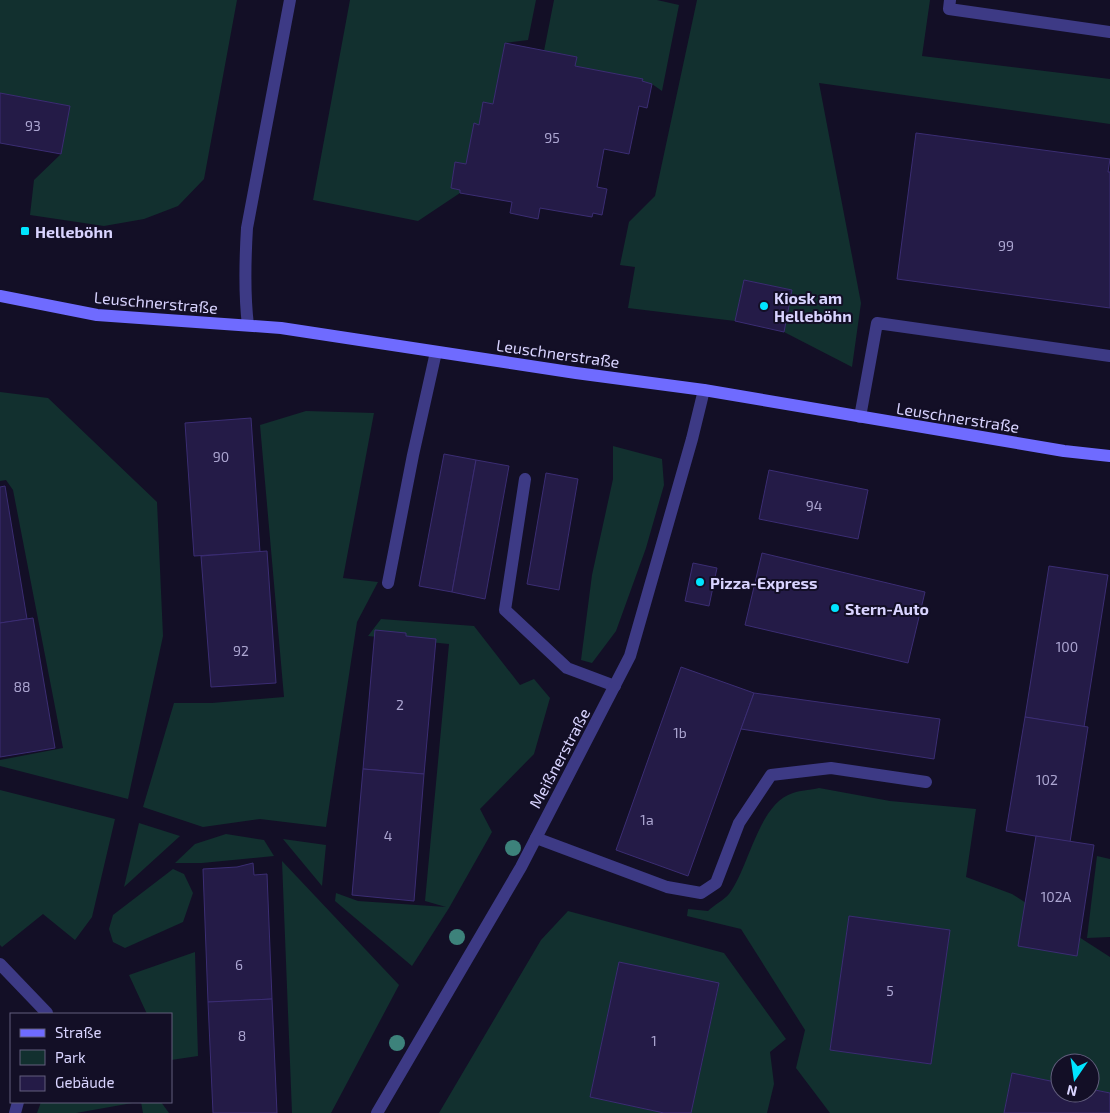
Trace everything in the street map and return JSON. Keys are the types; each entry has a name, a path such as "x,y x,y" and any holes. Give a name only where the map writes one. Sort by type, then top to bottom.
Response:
{"main road":[{"name":"Leuschnerstraße","path":"0,296 97,315 281,328 704,390 1064,451 1110,456"}],"street":[{"path":"248,325 245,293 247,228 290,0"},
{"path":"950,0 949,9 1110,32"},
{"path":"860,417 877,323 1110,356"},
{"path":"388,583 413,455 436,352"},
{"name":"Meißnerstraße","path":"377,1113 536,838 630,656 692,439 704,390"},
{"path":"526,479 505,610 567,668 615,686"},
{"path":"536,838 667,887 701,893 716,883 739,823 771,775 831,768 926,782"},
{"path":"0,964 46,1013"}],"green space":[{"path":"0,0 237,0 204,179 178,206 144,219 104,226 30,215 34,180 61,154 70,106 0,93"},
{"path":"350,0 536,0 528,40 505,43 493,104 483,102 479,125 474,124 466,164 455,162 451,188 460,190 460,193 418,221 313,200"},
{"path":"554,0 657,0 679,5 662,91 652,84 642,81 642,79 575,66 577,57 544,51"},
{"path":"697,0 930,0 922,56 1110,79 1110,124 819,83 861,303 852,367 784,332 792,290 744,280 735,321 628,308 635,267 620,265 629,222 655,196"},
{"path":"0,392 48,398 157,502 163,636 128,799 0,766 0,760 63,748 13,490 6,480 0,481"},
{"path":"306,411 374,413 343,578 378,582 357,622 326,827 260,819 203,827 143,807 174,703 212,703 284,697 260,425"},
{"path":"613,446 662,459 664,485 646,548 616,631 592,663 581,660 592,575 613,479"},
{"path":"381,619 474,626 520,685 534,679 550,698 534,754 480,809 492,832 449,908 412,966 335,901 336,893 358,901 446,907 425,901 449,644 368,636"},
{"path":"819,788 890,801 976,809 966,877 1012,894 1110,957 1110,1093 1100,1091 1100,1053 1050,1053 1050,1081 1012,1073 1004,1113 830,1113 796,1068 805,1030 741,929 687,916 688,909 708,911 729,894 771,809 781,799 796,792","holes":["849,916 950,930 931,1064 830,1050"]},
{"path":"0,790 115,819 92,917 75,940 43,914 2,947 0,945"},
{"path":"139,823 180,836 124,887"},
{"path":"226,834 264,840 274,856 202,863 175,863 195,844"},
{"path":"283,839 326,845 322,886"},
{"path":"1097,856 1110,859 1110,937 1087,938"},
{"path":"282,861 399,985 331,1113 292,1113"},
{"path":"173,869 184,874 193,893 183,922 125,948 113,942 109,929 113,915"},
{"path":"568,911 724,953 786,1039 770,1052 774,1084 767,1113 691,1113 719,984 619,962 590,1097 664,1113 439,1113 541,940"},
{"path":"195,952 198,1056 172,1060 172,1013 147,1013 129,975"},
{"path":"41,1103 132,1103 76,1113 37,1113"},
{"path":"141,1103 162,1103 169,1113 143,1113"}],"building":[{"path":"505,43 577,57 575,66 643,79 642,81 652,84 647,108 639,106 629,154 604,149 597,187 607,189 602,215 593,213 592,217 540,208 538,219 510,213 512,202 460,193 460,190 451,188 455,162 466,164 474,123 479,125 483,102 493,104"},
{"path":"0,93 70,106 61,154 0,143"},
{"path":"916,133 1110,159 1108,172 1110,172 1110,308 897,279"},
{"name":"Kiosk am Helleböhn","path":"744,280 792,290 784,332 735,321"},
{"path":"251,418 260,552 194,556 185,423"},
{"path":"444,454 476,460 452,592 419,586"},
{"path":"476,460 509,466 485,599 452,592"},
{"path":"769,470 868,490 858,539 759,519"},
{"path":"546,473 578,479 559,590 527,584"},
{"path":"5,486 27,619 0,623 0,487"},
{"path":"267,551 276,683 211,687 201,556"},
{"name":"Stern-Auto","path":"762,553 925,592 908,663 745,625"},
{"path":"693,563 717,568 709,606 685,601"},
{"path":"1049,566 1108,575 1084,727 1025,717"},
{"path":"33,618 55,748 0,757 0,623"},
{"path":"375,630 406,633 406,636 436,639 424,774 363,769"},
{"path":"681,667 754,693 688,876 616,850"},
{"path":"754,693 940,719 934,759 741,729"},
{"path":"1025,717 1088,727 1070,842 1006,831"},
{"path":"363,769 424,774 414,901 352,895"},
{"path":"1036,836 1094,845 1077,956 1018,946"},
{"path":"253,863 254,875 267,874 272,999 208,1002 203,869 237,867"},
{"path":"849,916 950,930 931,1064 830,1050"},
{"path":"619,962 719,983 691,1113 664,1113 590,1097"},
{"path":"272,999 277,1113 213,1113 208,1002"},
{"path":"1012,1073 1050,1081 1050,1103 1100,1103 1100,1091 1110,1093 1110,1113 1004,1113"}],"place":[{"name":"Helleböhn","path":"25,231"},
{"name":"Kiosk am Helleböhn","path":"764,306"},
{"name":"Pizza-Express","path":"700,582"},
{"name":"Stern-Auto","path":"835,608"}]}
